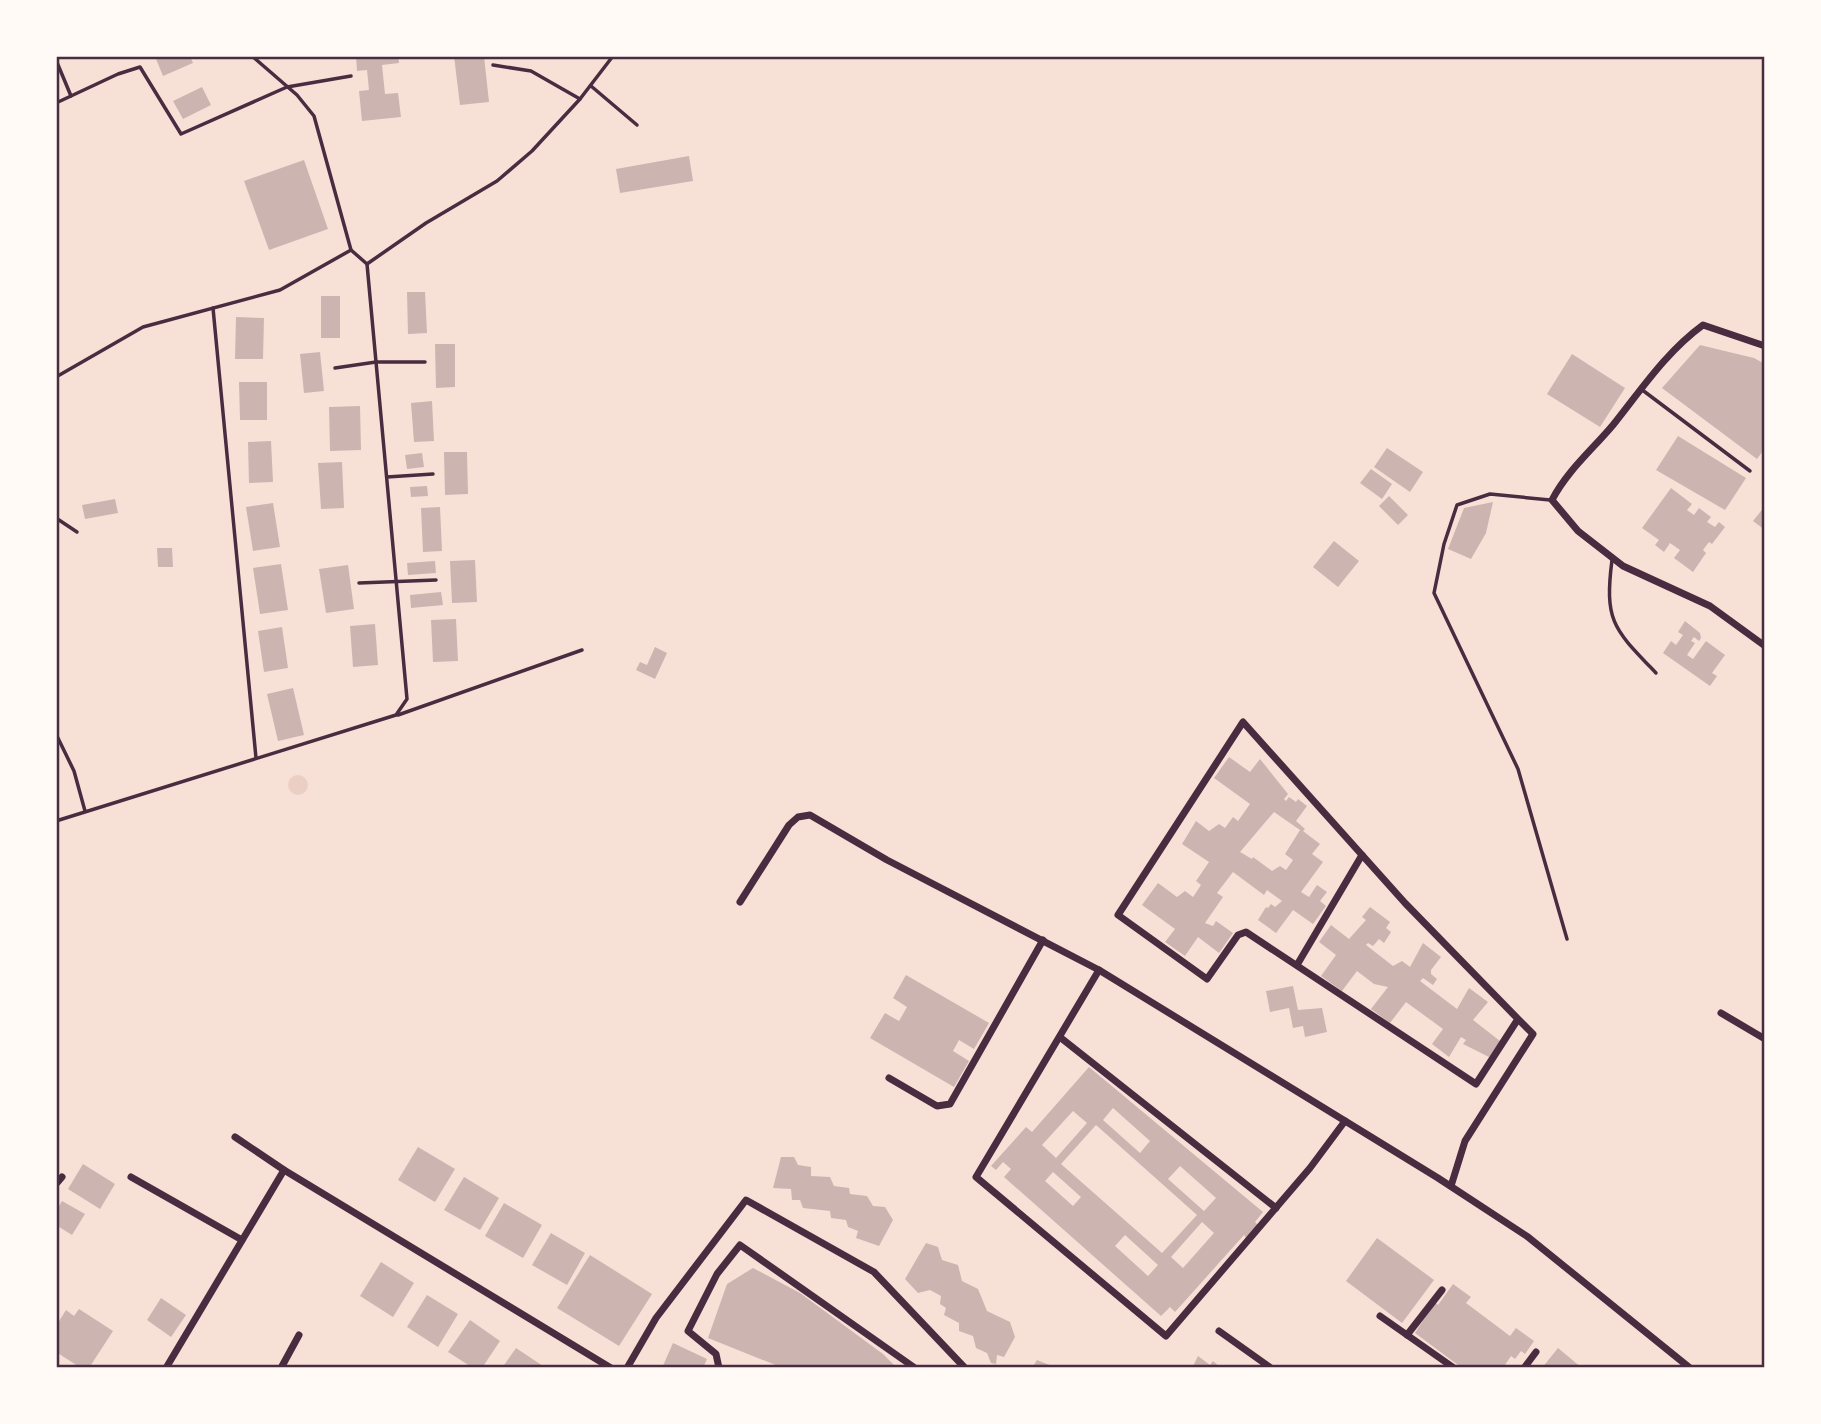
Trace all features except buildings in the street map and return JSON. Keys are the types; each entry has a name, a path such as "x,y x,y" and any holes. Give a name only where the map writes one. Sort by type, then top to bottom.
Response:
{"street":[{"path":"1765,346 1703,325 1679,342 1642,389 1562,480 1552,500 1577,531 1623,566 1710,606 1765,646"},
{"path":"1451,1186 1465,1141 1533,1034 1362,855 1243,722 1118,915 1208,979 1238,935 1246,932 1476,1084 1518,1019"},
{"path":"740,902 789,825 798,817 810,815 887,860 1099,970 1451,1186 1528,1237 1679,1365 1690,1368"},
{"path":"1297,965 1362,855"},
{"path":"889,1077 937,1106 950,1104 1042,940"},
{"path":"1099,970 976,1177 1166,1336 1276,1208 1345,1121"},
{"path":"1721,1013 1765,1040"},
{"path":"1061,1038 1276,1208"},
{"path":"235,1137 284,1170 611,1368"},
{"path":"166,1368 284,1170"},
{"path":"56,1184 62,1177"},
{"path":"131,1177 242,1240"},
{"path":"626,1368 656,1318 746,1200 874,1272 965,1368"},
{"path":"719,1368 716,1354 688,1331 717,1274 740,1245 915,1368"},
{"path":"1406,1335 1442,1290"},
{"path":"1380,1317 1454,1368"},
{"path":"1219,1331 1271,1368"},
{"path":"281,1368 299,1335"},
{"path":"1524,1368 1536,1352"}],"lane":[{"path":"252,56 314,116 351,250 367,264 407,699 396,715"},
{"path":"367,264 426,223 498,181 532,152 591,86 612,56"},
{"path":"56,60 71,96"},
{"path":"493,65 531,71 580,99"},
{"path":"56,103 140,67 181,134 287,87 351,76"},
{"path":"591,86 637,125"},
{"path":"56,377 143,327 280,290 351,250"},
{"path":"213,307 256,758"},
{"path":"335,368 376,362 425,362"},
{"path":"1642,389 1750,471"},
{"path":"387,477 433,474"},
{"path":"1552,500 1490,494 1457,505 1444,544 1434,593 1518,769 1567,939"},
{"path":"56,519 78,532"},
{"path":"1612,558 1607,601 1611,620 1656,673"},
{"path":"359,583 436,580"},
{"path":"56,821 396,715 582,650"},
{"path":"56,734 74,771 85,811"}],"shaded area":[{"path":"294,775 302,775 308,785 302,795 294,795 288,789 288,781"}]}
